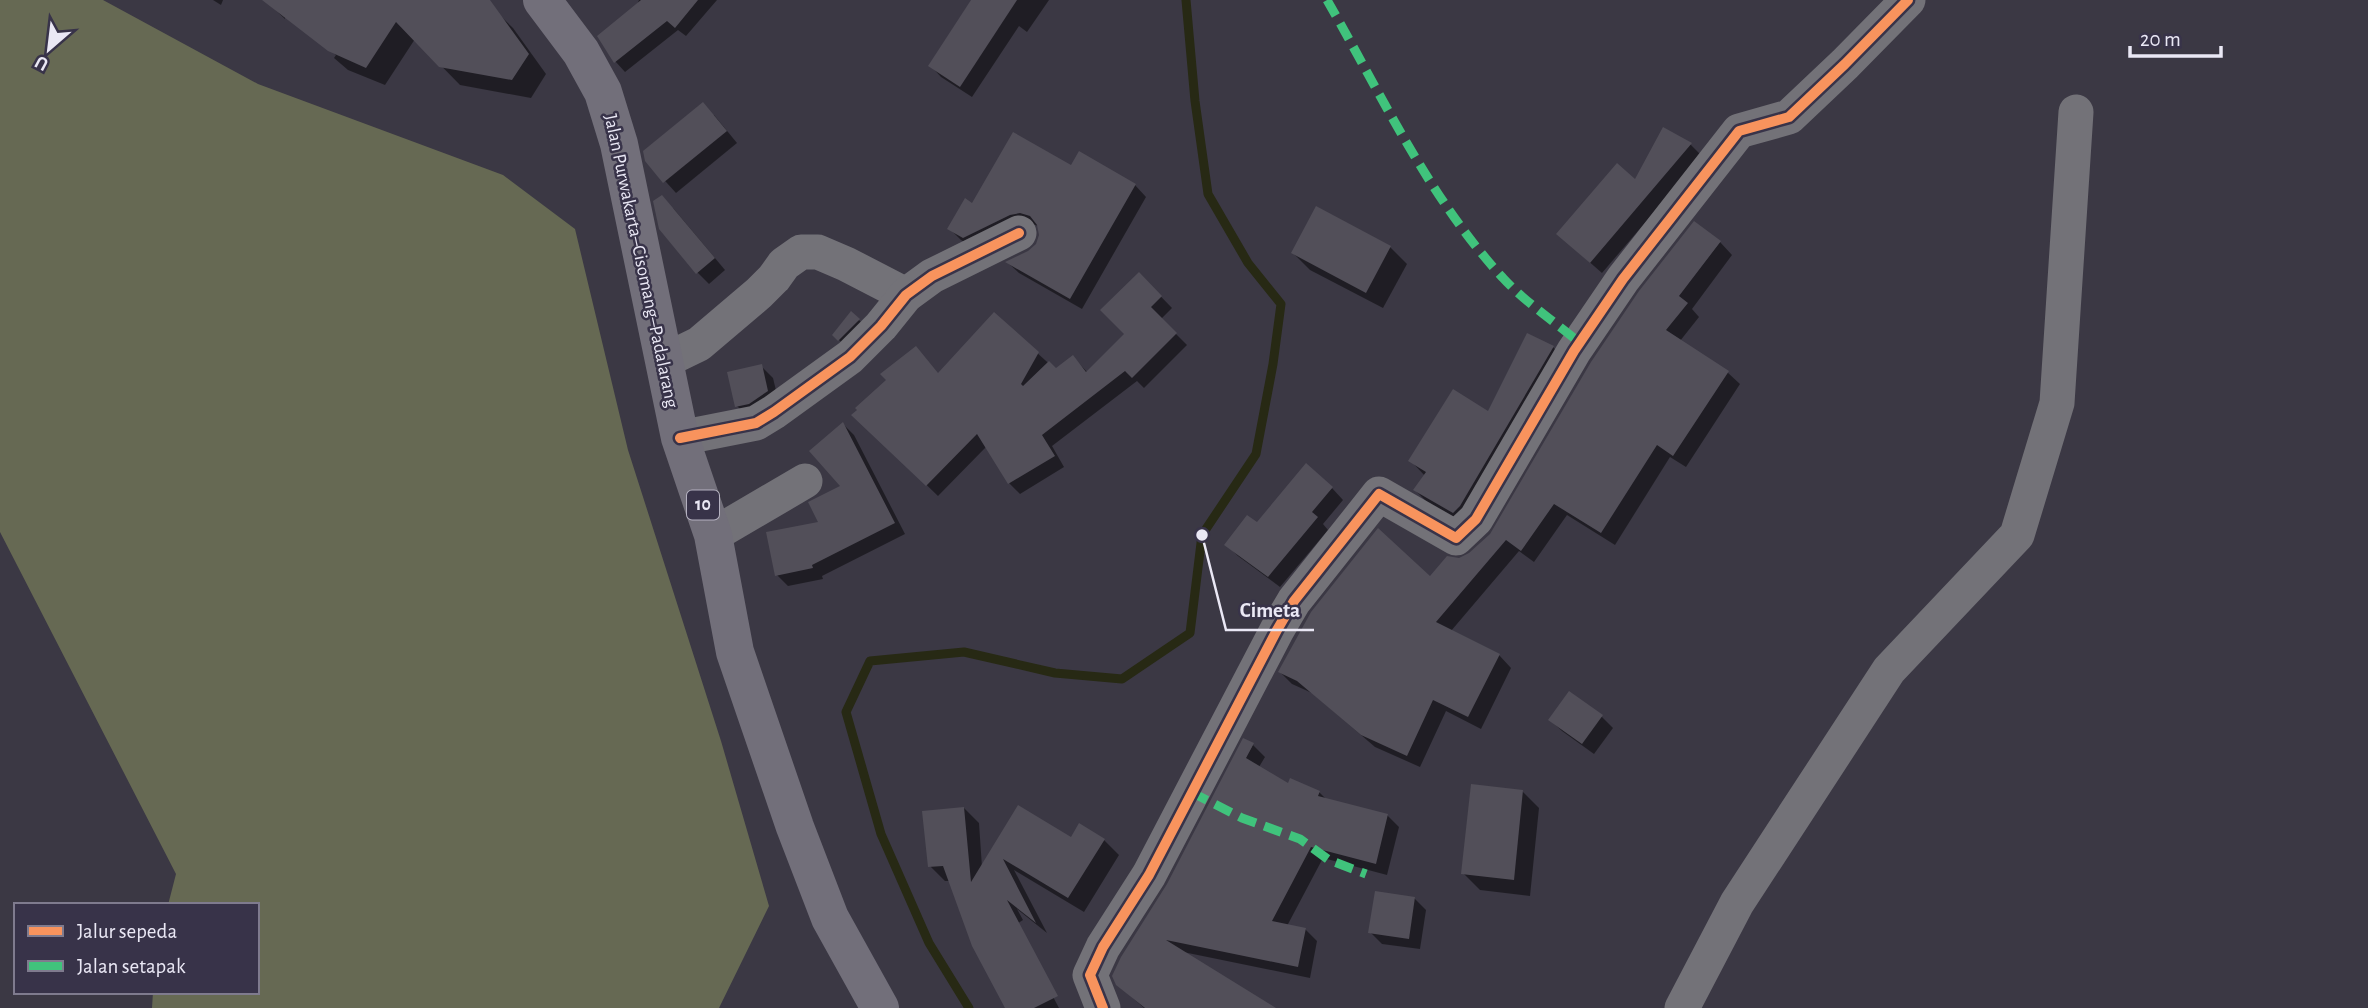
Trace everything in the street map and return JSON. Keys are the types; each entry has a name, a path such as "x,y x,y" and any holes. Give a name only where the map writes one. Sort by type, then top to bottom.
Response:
{"highway":[{"name":"Jalan Purwakarta–Cisomang–Padalarang","path":"542,0 581,52 603,92 619,144 680,438 713,535 735,652 795,827 830,918 880,1008"}],"street":[{"path":"1103,1008 1090,975 1103,947 1149,876 1276,629 1294,601 1379,494 1456,538 1476,519 1574,351 1623,279 1739,131 1789,117 1908,0"},
{"path":"1682,1008 1737,903 1889,670 2017,536 2057,403 2076,112"},
{"path":"680,438 756,422 774,412 850,357 881,326 906,295 932,276 1018,233"},
{"path":"664,361 699,344 759,293 784,264 801,252 818,252 906,295"},
{"path":"713,535 805,481"}],"green space":[{"path":"0,0 103,0 258,84 503,175 575,229 628,450 721,741 769,906 719,1008 152,1008 153,994 259,994 259,903 169,903 176,874 0,532"}],"building":[{"path":"262,0 490,0 529,54 512,80 439,67 396,22 366,68 328,51"},
{"path":"641,0 698,0 675,28 667,21 614,63 597,36"},
{"path":"971,0 1017,0 960,87 928,66"},
{"path":"703,102 727,131 663,183 645,161 643,151"},
{"path":"1663,127 1692,143 1590,263 1556,234 1617,163 1635,179"},
{"path":"1013,132 1071,165 1079,151 1136,184 1070,299 1005,262 1036,244 1039,235 1037,225 1030,216 1020,213 1010,215 963,238 947,229 965,198 972,203"},
{"path":"662,195 715,258 696,274 659,229 653,201"},
{"path":"1316,206 1391,246 1366,293 1291,253"},
{"path":"1694,221 1721,241 1679,296 1688,303 1666,330 1729,371 1673,456 1657,445 1601,533 1554,504 1521,551 1506,540 1436,622 1500,654 1468,717 1433,700 1407,756 1361,735 1297,681 1278,672 1311,612 1378,528 1430,576 1447,556 1459,558 1469,553 1490,534 1591,362 1639,291"},
{"path":"1139,272 1162,296 1151,307 1177,333 1132,378 1125,371 1042,435 1055,456 1008,484 977,434 926,486 851,415 857,410 855,408 886,380 880,374 916,346 938,373 994,312 1039,352 1021,384 1023,386 1049,361 1056,368 1073,355 1086,372 1124,334 1100,310"},
{"path":"851,311 860,319 838,341 832,335"},
{"path":"1527,333 1554,346 1460,506 1453,513 1413,490 1426,472 1408,461 1453,389 1488,411"},
{"path":"762,364 768,391 749,404 735,407 727,372"},
{"path":"843,422 895,523 812,565 813,568 775,576 766,532 818,522 808,502 840,486 809,451"},
{"path":"1306,463 1333,487 1312,512 1318,517 1268,577 1224,545 1247,515 1257,522"},
{"path":"1569,691 1603,715 1582,744 1548,720"},
{"path":"1243,738 1254,743 1246,758 1288,783 1290,778 1320,791 1318,796 1388,814 1376,864 1311,847 1272,921 1306,928 1298,967 1166,940 1276,1008 1145,1008 1116,985 1112,976 1167,884"},
{"path":"1471,784 1523,790 1514,880 1461,874"},
{"path":"1018,805 1071,837 1079,823 1105,839 1068,898 1003,859 1036,923 1007,900 1058,996 1034,1008 1005,1008 972,946 943,866 928,867 922,811 964,807 971,882"},
{"path":"1375,891 1415,897 1409,939 1368,933"}],"waterway":[{"path":"969,1008 929,943 881,834 846,712 870,661 964,652 1055,673 1122,679 1190,633 1202,535 1256,454 1281,304 1248,263 1208,194 1195,101 1186,0"}],"marked path":[{"path":"1327,0 1429,180 1476,247 1530,304 1580,343"},
{"path":"1191,792 1242,818 1300,839 1329,860 1366,874"}],"cycle path":[{"path":"1103,1008 1090,975 1103,947 1149,875 1294,601 1379,494 1456,538 1476,519 1574,351 1623,279 1739,131 1789,117 1908,0"},
{"path":"680,438 756,423 850,357 881,326 906,295 932,276 1019,233"}],"place":[{"name":"Cimeta","path":"1202,535"}]}
